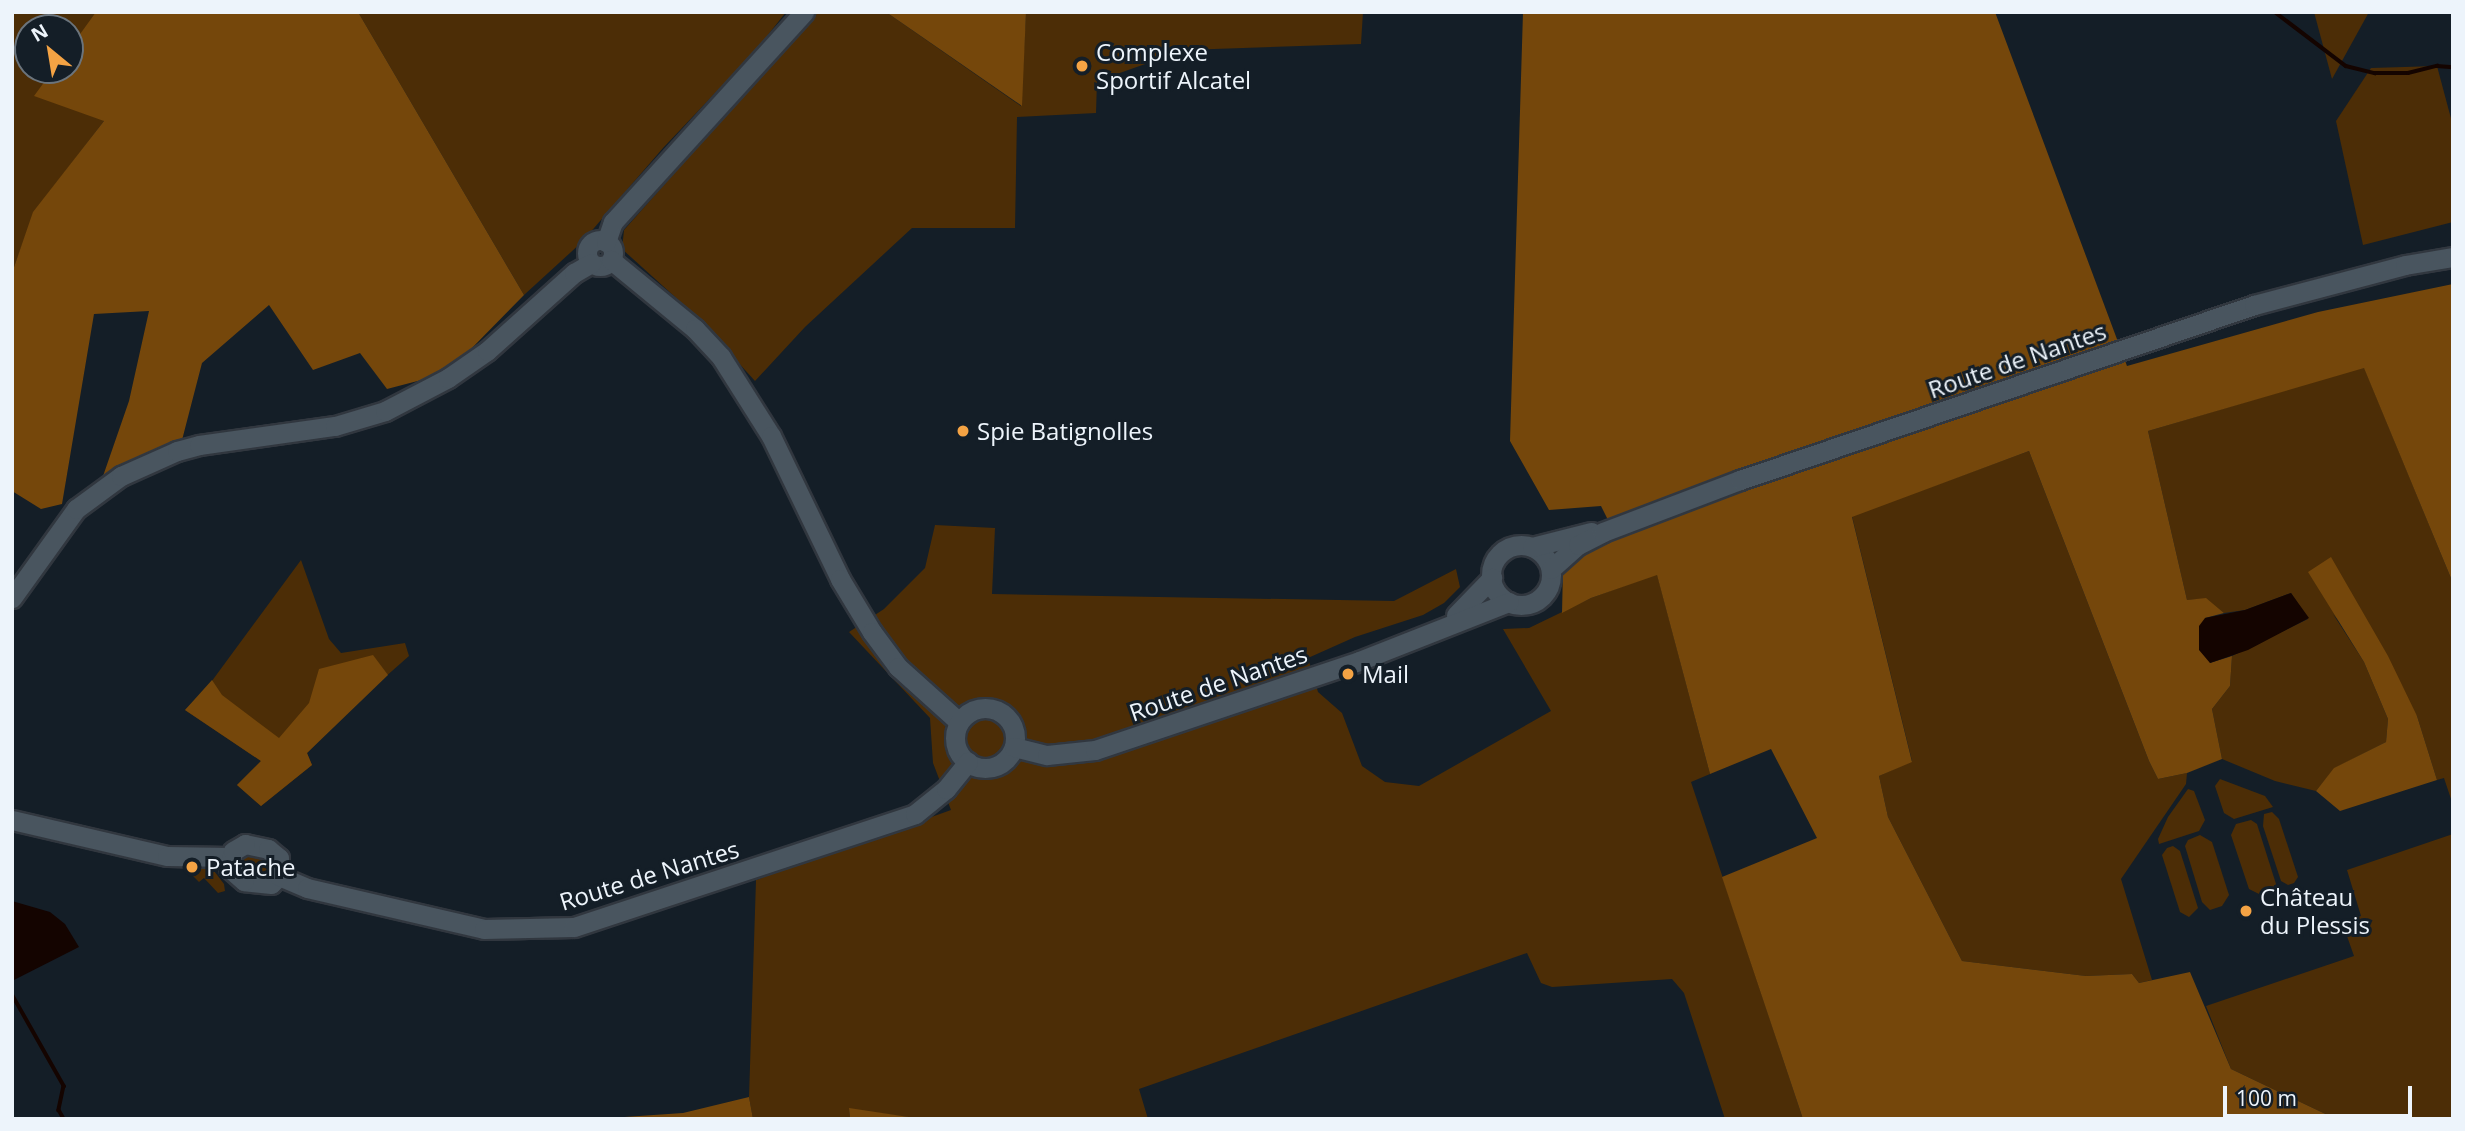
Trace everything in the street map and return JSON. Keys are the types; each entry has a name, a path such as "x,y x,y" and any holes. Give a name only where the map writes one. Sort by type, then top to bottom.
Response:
{"main road":[{"path":"608,251 614,222 804,12"},
{"path":"12,598 63,525 88,500 121,476 177,451 335,426 385,411 448,378 487,351 574,273 591,263 587,256 591,244 598,241 695,329 720,357 766,427 840,579 872,632 898,667 959,722"},
{"name":"Route de Nantes","path":"1551,569 1577,545 1603,532 1740,480 2254,305 2395,267 2453,257"},
{"name":"Route de Nantes","path":"1532,547 1587,531 1603,532"},
{"path":"1522,545 1541,552 1551,569 1551,579 1542,597 1525,605 1509,602 1498,594 1492,578 1493,567 1504,551 1522,545"},
{"name":"Route de Nantes","path":"1434,634 1471,603 1492,578"},
{"name":"Route de Nantes","path":"1014,747 1047,755 1094,750 1434,634 1480,611 1509,602"},
{"path":"979,708 996,710 1004,714 1014,729 1014,747 1003,762 995,766 986,768 968,762 961,756 955,740 959,722 979,708"},
{"name":"Route de Nantes","path":"279,876 307,888 484,929 574,927 915,814 946,789 968,762"},
{"path":"12,820 167,856 229,857"},
{"path":"257,844 279,858 279,876 271,884 244,881 229,868 229,857 239,845 257,844"}],"shaded area":[{"path":"12,12 99,12 84,31 84,14 14,14 14,84 68,84 104,121 34,212 12,273"},
{"path":"96,12 358,12 524,295 470,350 429,378 387,389 360,353 313,370 269,305 202,363 181,444 102,479 129,401 149,311 94,314 62,504 41,509 12,491 12,273 33,212 104,121 34,96 43,84 84,84 84,29"},
{"path":"358,12 786,12 757,49 663,148 582,242 524,295"},
{"path":"817,12 886,12 1021,106 1026,12 1363,12 1361,44 1185,50 1097,81 1096,113 1017,117 1015,228 912,228 805,327 755,381 695,315 622,249 624,230"},
{"path":"886,12 1026,12 1022,106"},
{"path":"1523,12 1995,12 2127,366 2318,312 2453,284 2453,583 2364,368 2148,431 2187,600 2206,598 2224,613 2205,618 2210,663 2232,656 2230,686 2212,709 2222,759 2187,773 2158,779 2149,761 2029,451 1852,517 1912,762 1879,776 1888,817 1962,961 2086,976 2132,974 2139,983 2190,972 2231,1069 2336,1119 1803,1119 1722,877 1817,838 1771,749 1710,774 1657,575 1591,598 1562,613 1563,569 1586,550 1615,534 1601,506 1549,510 1510,441"},
{"path":"2314,12 2369,12 2332,79"},
{"path":"2437,66 2453,126 2453,222 2363,245 2336,121 2371,68"},
{"path":"2364,367 2453,583 2453,805 2444,778 2437,780 2417,716 2333,614 2364,662 2388,719 2386,742 2335,768 2316,791 2275,781 2222,759 2212,709 2230,686 2232,656 2308,619 2291,593 2245,610 2224,613 2206,599 2187,600 2148,431"},
{"path":"2029,451 2149,761 2158,779 2187,773 2186,784 2121,879 2152,980 2139,983 2132,974 2086,976 1962,961 1888,817 1879,776 1912,761 1852,516"},
{"path":"935,525 995,528 992,594 1394,601 1456,569 1460,587 1444,603 1423,615 1355,637 1308,658 1318,692 1342,713 1362,766 1385,782 1419,786 1551,711 1503,629 1529,628 1591,598 1657,574 1710,774 1691,782 1803,1119 1725,1119 1684,993 1672,979 1552,987 1541,983 1527,953 1139,1089 1148,1119 922,1119 849,1109 850,1119 753,1119 749,1097 756,880 951,810 933,763 930,718 849,632 884,609 925,568"},
{"path":"2331,557 2388,656 2417,716 2437,780 2340,811 2316,791 2334,768 2386,742 2388,719 2364,662 2308,572"},
{"path":"301,560 329,639 341,653 405,643 409,656 358,701 307,753 312,765 261,806 237,785 261,761 185,710 206,689"},
{"path":"2291,593 2309,618 2248,650 2210,663 2199,650 2199,626 2205,618 2245,610"},
{"path":"373,655 388,675 307,753 312,765 261,806 237,785 261,761 185,710 212,680 222,695 279,738 309,703 319,669"},
{"path":"2220,779 2265,796 2273,807 2234,819 2224,813 2215,786"},
{"path":"2188,789 2194,791 2205,820 2199,831 2159,844 2158,839 2168,817"},
{"path":"2272,812 2279,819 2298,877 2294,883 2288,885 2281,881 2263,826 2264,814"},
{"path":"2251,820 2257,824 2276,884 2270,891 2259,894 2249,889 2231,835 2236,824"},
{"path":"2453,834 2453,1119 2336,1119 2231,1069 2206,1006 2354,956 2342,922 2361,916 2347,870"},
{"path":"2200,835 2212,842 2229,895 2222,906 2210,910 2202,902 2185,846 2188,840"},
{"path":"2173,846 2180,851 2198,908 2189,917 2180,912 2162,855 2167,848"},
{"path":"242,851 270,858 271,868 260,874 244,869 238,863"},
{"path":"196,867 211,867 224,884 225,891 218,893 204,878 199,882 191,874"},
{"path":"12,901 50,912 65,924 79,947 12,981"},
{"path":"749,1097 753,1119 595,1119 683,1113"},
{"path":"849,1108 922,1119 850,1119"}],"waterway":[{"path":"2275,12 2346,66 2375,73 2408,73 2437,66 2453,67"},
{"path":"12,994 64,1086 59,1110 64,1119"}],"place":[{"name":"Complexe Sportif Alcatel","path":"1082,66"},
{"name":"Spie Batignolles","path":"963,431"},
{"name":"Mail","path":"1348,674"},
{"name":"Patache","path":"192,867"},
{"name":"Château du Plessis","path":"2246,911"}]}
